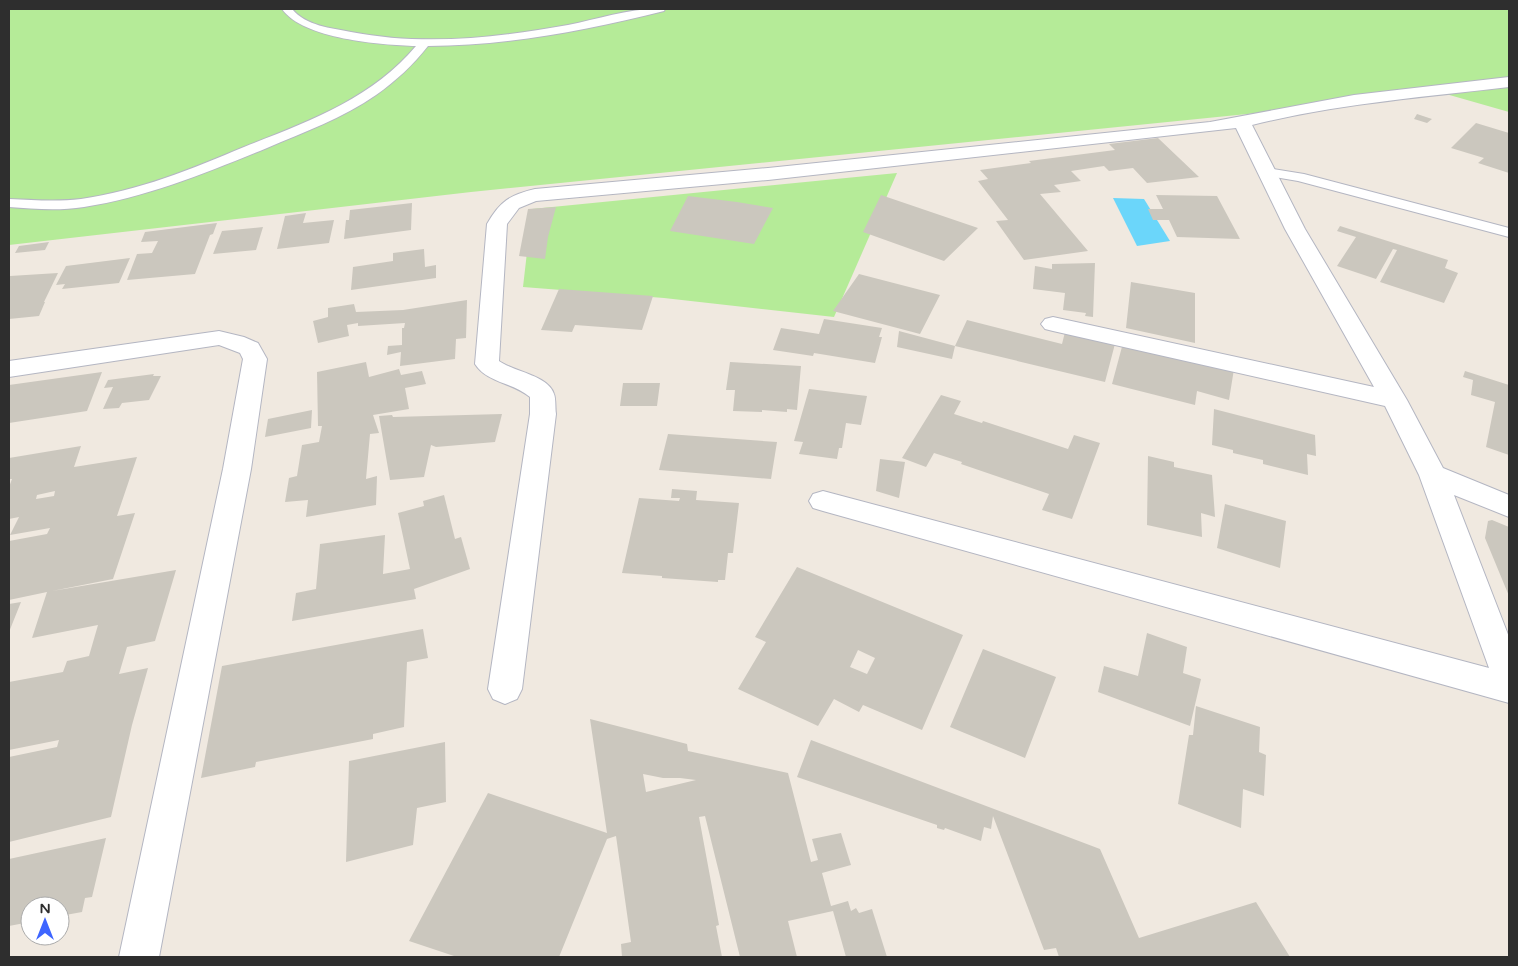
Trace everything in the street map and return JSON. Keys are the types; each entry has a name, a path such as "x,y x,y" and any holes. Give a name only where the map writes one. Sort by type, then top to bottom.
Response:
{"street":[{"path":"505,689 543,414 542,394 529,383 498,372 487,364 497,224 505,209 519,199 535,195 768,174 1242,122 1282,112 1354,100 1509,82"},
{"path":"1242,122 1295,229 1394,400 1433,475 1509,679"},
{"path":"1053,324 1394,400"},
{"path":"9,369 219,338 250,348 255,359 237,468 139,957"},
{"path":"1433,475 1509,506"},
{"path":"823,501 1509,688"}],"lane":[{"path":"287,9 291,16 312,26 347,35 384,41 425,43 479,40 551,31 660,9"},
{"path":"9,203 49,205 83,203 127,193 217,164 337,114 391,80 413,60 425,43"},
{"path":"1267,172 1299,177 1509,233"}],"green space":[{"path":"9,9 1509,9 1509,112 1446,94 471,192 9,245"},
{"path":"897,173 834,317 664,298 523,287 532,209"}],"water":[{"path":"1113,198 1144,199 1170,241 1137,246"}],"building":[{"path":"1417,114 1432,119 1427,123 1414,119"},
{"path":"1476,123 1509,133 1509,173 1478,163 1484,158 1451,148"},
{"path":"1158,138 1199,177 1147,183 1133,168 1109,171 1104,166 1071,171 1081,181 1054,185 1061,192 1040,194 1088,251 1024,260 996,221 1008,220 978,181 988,179 980,170 1031,163 1029,161 1115,150 1109,144"},
{"path":"881,195 978,228 944,261 863,232"},
{"path":"1156,195 1217,196 1240,239 1177,237 1169,220 1153,220 1148,209 1163,209"},
{"path":"688,196 773,208 754,244 670,231"},
{"path":"412,203 411,230 344,239 346,220 349,220 350,210"},
{"path":"556,207 548,237 545,259 519,256 528,209"},
{"path":"306,213 303,223 334,220 329,243 277,249 285,216"},
{"path":"217,223 213,234 210,235 195,274 127,280 137,254 152,253 158,241 141,242 145,232"},
{"path":"1340,226 1448,260 1445,268 1458,273 1444,303 1380,282 1397,250 1393,249 1376,279 1337,266 1356,237 1337,231"},
{"path":"263,227 256,250 213,254 222,231"},
{"path":"49,242 45,250 15,253 19,246"},
{"path":"424,249 425,267 436,265 436,278 351,290 353,267 393,261 393,253"},
{"path":"130,258 119,283 62,289 65,284 56,285 66,266"},
{"path":"1095,263 1093,317 1085,316 1086,313 1063,310 1065,293 1033,289 1035,266 1052,269 1052,264"},
{"path":"58,273 39,316 9,319 10,276"},
{"path":"859,274 940,295 920,334 833,311"},
{"path":"1131,282 1195,293 1195,343 1126,328"},
{"path":"559,289 653,296 642,330 575,325 572,332 541,330"},
{"path":"467,300 466,338 456,339 455,359 400,366 401,352 387,355 388,346 402,345 402,328 404,328 405,323 358,326 358,323 347,325 349,336 318,343 313,321 328,317 328,308 354,304 356,312 403,310"},
{"path":"824,319 882,328 879,337 882,337 875,363 814,353 813,356 773,350 781,328 819,334"},
{"path":"967,320 1062,344 1066,328 1116,340 1105,382 955,346"},
{"path":"899,331 955,346 952,359 897,347"},
{"path":"1123,343 1234,369 1229,400 1197,391 1195,405 1112,384"},
{"path":"366,362 369,377 399,369 401,375 422,371 426,384 405,388 409,409 373,415 379,433 370,434 366,479 377,476 376,505 306,517 308,500 285,502 289,478 297,476 302,445 319,442 322,426 318,426 317,372"},
{"path":"730,362 801,366 797,410 787,409 787,412 762,410 762,412 733,411 735,390 726,390"},
{"path":"1465,371 1509,385 1509,455 1486,447 1495,402 1471,395 1473,380 1463,377"},
{"path":"102,372 87,411 9,423 9,385"},
{"path":"154,374 153,376 161,376 149,400 122,403 119,408 103,409 113,387 104,388 108,380"},
{"path":"623,383 660,383 657,406 620,406"},
{"path":"809,389 867,396 861,425 846,423 842,448 839,448 837,459 799,454 803,442 794,441"},
{"path":"941,395 961,401 954,414 982,423 983,421 1068,449 1074,435 1100,443 1072,519 1042,510 1049,494 961,464 962,462 934,453 926,467 902,458"},
{"path":"1214,409 1315,435 1316,456 1307,454 1308,475 1263,464 1263,460 1233,453 1233,450 1212,445"},
{"path":"312,410 311,428 265,437 268,419"},
{"path":"502,414 495,442 436,447 431,445 424,477 390,480 379,416"},
{"path":"668,434 777,442 771,479 659,470"},
{"path":"81,446 74,467 137,457 117,516 135,513 113,579 52,591 176,570 155,641 127,647 119,674 148,668 132,725 111,817 9,842 9,757 57,747 59,740 9,750 9,682 63,672 67,661 89,656 98,625 32,638 47,592 9,600 9,541 47,534 50,528 10,535 19,517 9,519 9,487 12,479 9,479 9,458","holes":["55,491 54,496 36,499 37,495"]},
{"path":"1148,456 1174,462 1174,467 1212,475 1215,517 1201,513 1202,537 1147,525"},
{"path":"880,459 905,462 899,498 876,491"},
{"path":"672,489 697,491 696,500 739,503 733,553 728,553 725,580 718,580 718,582 622,573 639,498 679,501 680,498 671,498"},
{"path":"444,495 455,539 461,537 470,569 414,589 416,599 292,621 296,593 316,589 320,544 385,535 383,574 410,569 398,513 424,506 423,501"},
{"path":"1225,504 1286,521 1280,568 1217,548"},
{"path":"1492,520 1509,527 1509,596 1485,538 1488,521"},
{"path":"797,567 963,635 922,730 863,705 859,712 834,699 818,726 738,689 766,642 755,637","holes":["858,650 875,658 867,674 850,667"]},
{"path":"21,602 9,632 9,604"},
{"path":"423,629 428,658 407,662 404,727 373,734 373,739 256,762 255,767 201,778 222,666"},
{"path":"1147,633 1187,647 1183,673 1201,679 1190,726 1098,692 1104,666 1138,676"},
{"path":"983,649 1056,677 1025,758 950,727"},
{"path":"1196,706 1260,727 1259,752 1266,755 1264,796 1243,789 1241,828 1178,804 1189,735 1193,735"},
{"path":"590,719 687,744 688,751 788,773 811,862 818,860 812,839 841,833 851,865 822,873 831,906 848,901 851,911 856,908 859,913 872,909 887,957 846,957 833,911 788,921 797,957 740,957 705,816 699,817 719,925 716,926 722,957 622,957 621,944 631,942 616,836 607,839 559,957 457,957 409,941 488,793 607,833","holes":["643,774 663,778 680,778 696,780 646,792"]},
{"path":"811,740 1100,849 1139,938 1256,902 1290,957 1059,957 1056,948 1044,950 993,816 991,829 984,827 981,841 945,828 944,830 937,828 937,825 797,777"},
{"path":"445,742 446,802 417,808 413,845 346,862 349,761"},
{"path":"106,838 92,897 85,898 82,912 70,914 70,896 20,896 20,924 9,926 9,859"}]}
